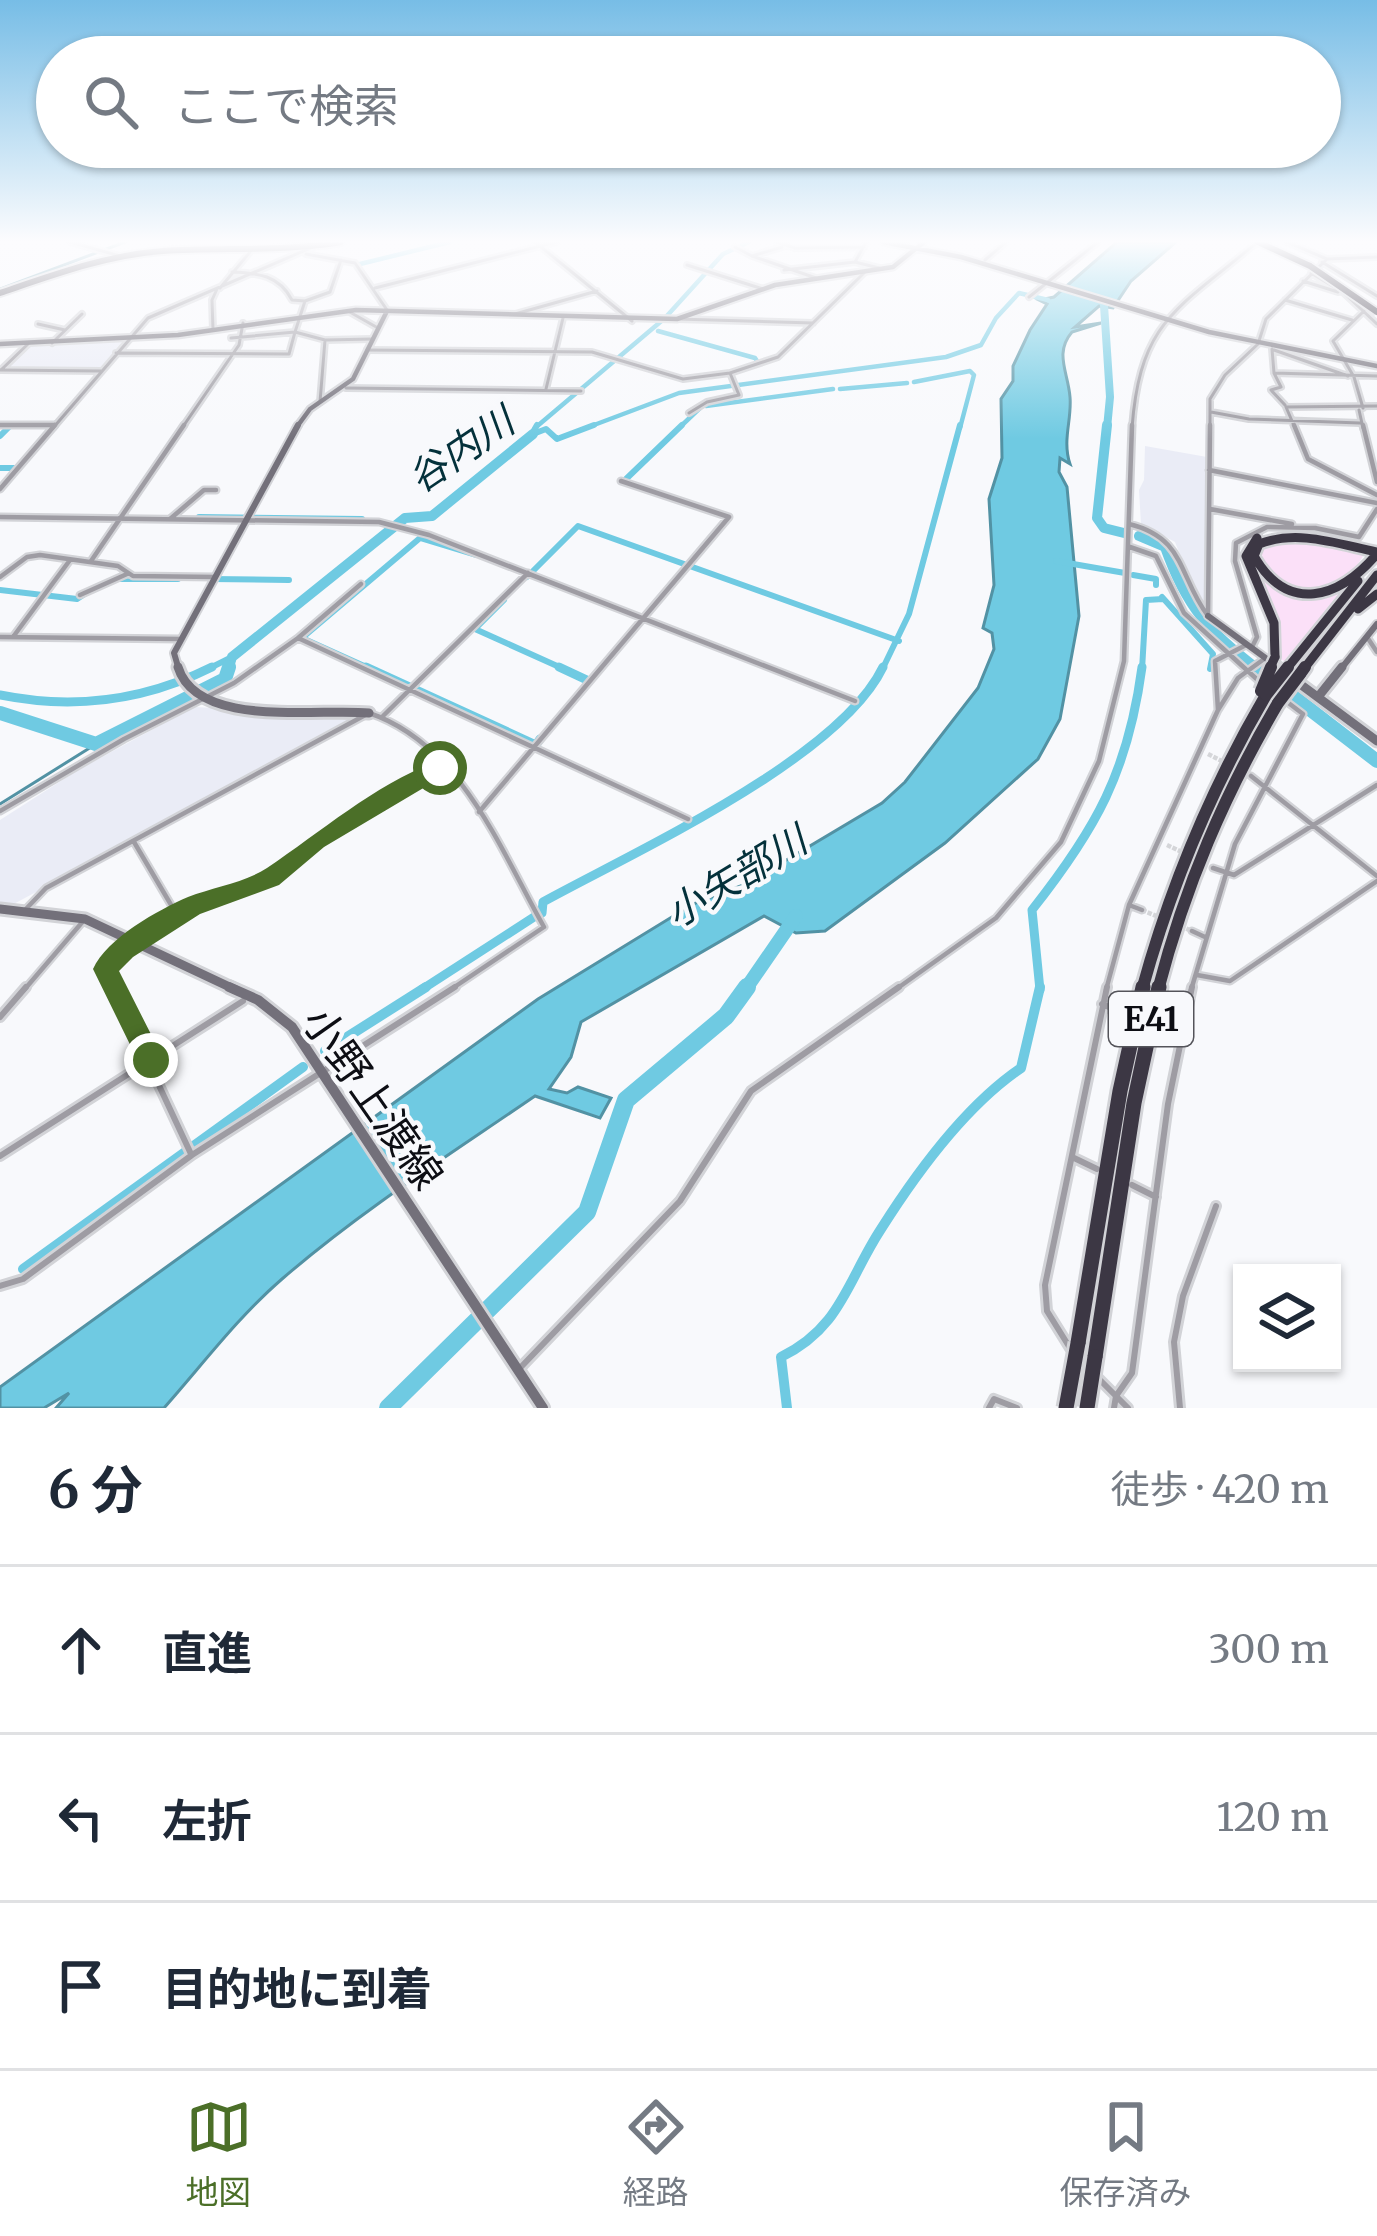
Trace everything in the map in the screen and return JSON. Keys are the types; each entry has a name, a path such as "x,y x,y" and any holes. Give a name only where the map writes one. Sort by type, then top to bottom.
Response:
{"highway":[{"path":"1268,696 1271,613 1247,561 1250,542 1290,532 1377,552"},
{"path":"1285,536 1377,552 1345,587 1323,593 1275,581 1258,566 1254,551 1264,541 1285,536"},
{"name":"E41","path":"1294,670 1377,552"},
{"name":"E41","path":"1066,1408 1118,1099 1148,958 1180,860 1213,785 1268,696 1377,575"},
{"path":"1294,670 1377,594"},
{"name":"E41","path":"1087,1408 1135,1101 1172,931 1217,808 1268,696"}],"street":[{"path":"0,489 148,318 173,308"},
{"path":"212,308 213,330"},
{"path":"116,352 289,354 303,308"},
{"path":"515,316 542,308"},
{"path":"616,308 632,321"},
{"path":"677,320 712,308"},
{"path":"367,350 592,352 683,379 768,364 828,308"},
{"path":"1128,308 1273,348 1354,377"},
{"path":"516,1373 680,1201 751,1091 995,918 1061,842 1086,794 1114,716 1124,661 1135,385 1145,349 1179,308"},
{"path":"1208,616 1210,399 1225,375 1258,344 1266,319 1277,308"},
{"path":"1311,308 1352,320"},
{"path":"1361,308 1377,324"},
{"path":"346,388 387,310"},
{"path":"0,344 128,339 348,311 813,323"},
{"path":"348,311 378,328"},
{"path":"1364,311 1333,340 1354,377 1360,423 1377,482"},
{"path":"52,343 82,314"},
{"path":"547,389 563,318"},
{"path":"92,561 244,337 243,323"},
{"path":"38,324 65,330"},
{"path":"231,338 295,332 325,340 372,339"},
{"path":"320,402 325,340"},
{"path":"2,368 28,344"},
{"path":"1273,348 1377,367"},
{"path":"1273,348 1274,373 1281,387 1271,390 1286,407 1308,459 1377,502"},
{"path":"2,368 101,371"},
{"path":"1274,373 1377,376"},
{"path":"689,413 740,391 730,374"},
{"path":"0,1286 35,1271 189,1149 322,1072 544,927 447,765 383,716 338,707 228,709 197,696 174,660 296,427 320,402 346,388 578,390"},
{"path":"1286,407 1377,406"},
{"path":"1208,411 1360,423"},
{"path":"0,425 54,425"},
{"path":"1367,446 1377,448"},
{"path":"1209,470 1377,502"},
{"path":"479,812 729,517 621,481"},
{"path":"170,519 204,490 216,490"},
{"path":"1210,509 1359,537 1377,502"},
{"path":"0,518 379,522 528,573 855,701"},
{"path":"1129,524 1163,533 1177,547 1189,589 1208,616 1377,741"},
{"path":"1218,710 1215,661 1250,646 1258,637 1234,561 1236,543 1267,527 1316,528"},
{"path":"1114,1408 1116,1396 1132,1373 1156,1196 1205,937 1262,782 1303,714 1187,622 1162,579 1156,556 1130,547"},
{"path":"0,577 33,555 118,566 127,574"},
{"path":"13,637 71,559"},
{"path":"383,716 528,573"},
{"path":"80,595 127,574 215,577"},
{"path":"0,811 197,696 234,683 298,638 361,584"},
{"path":"1318,697 1373,631"},
{"path":"1373,631 1377,652"},
{"path":"0,637 182,639"},
{"path":"298,638 688,819"},
{"path":"1128,1408 1060,1338 1047,1311 1046,1286 1102,1004 1129,905 1218,710 1246,670 1267,658"},
{"path":"25,910 46,888 368,712"},
{"path":"1198,749 1208,754"},
{"path":"189,1149 105,969 178,914 271,878 316,841 447,765"},
{"path":"1197,975 1230,981 1377,878 1251,776"},
{"path":"1213,868 1234,875 1377,785"},
{"path":"1157,840 1167,845"},
{"path":"134,842 178,914"},
{"path":"1129,905 1142,910"},
{"name":"小野上渡線","path":"0,909 85,919 258,1000 292,1028 542,1408"},
{"path":"0,1017 85,919"},
{"path":"1192,931 1205,937"},
{"path":"0,1156 243,1001"},
{"path":"1102,1004 1125,1014"},
{"path":"1168,1034 1183,1040"},
{"path":"1072,1157 1097,1169"},
{"path":"1132,1185 1156,1196"},
{"path":"1180,1408 1174,1342 1178,1319 1205,1227 1216,1206"},
{"path":"988,1408 994,1399 1017,1408"}],"shaded area":[{"path":"124,341 99,370 3,370 29,345"},
{"path":"1145,446 1207,457 1205,604 1199,602 1175,542 1141,524 1139,490 1144,480"},
{"path":"1295,538 1366,551 1341,582 1305,588 1281,580 1261,550 1266,544"},
{"path":"1253,563 1270,579 1292,589 1340,594 1284,661 1279,658 1277,619"},
{"path":"194,707 359,714 358,719 10,906 0,907 0,820 78,770"}],"water":[{"path":"1045,308 1097,308 1075,327 1101,323 1072,332 1064,348 1070,464 1060,458 1059,472 1067,487 1079,616 1060,719 1038,759 945,843 825,931 796,933 764,916 581,1022 571,1057 549,1089 567,1093 578,1087 611,1098 600,1118 535,1096 375,1206 282,1279 164,1408 56,1408 69,1393 44,1408 0,1408 0,1387 538,999 693,904 746,884 882,803 905,782 978,688 994,649 992,633 983,628 994,585 989,499 1002,458 1001,399 1013,381 1013,366"}],"waterway":[{"path":"536,428 674,308"},
{"name":"谷内川","path":"586,428 679,393 946,357 981,345 1005,308"},
{"path":"1104,308 1110,397 1107,428"},
{"path":"658,331 755,358 759,364"},
{"path":"914,382 970,371 974,375 960,428"},
{"path":"840,389 907,383"},
{"path":"706,406 833,389"},
{"path":"679,428 700,408"},
{"name":"谷内川","path":"533,434 546,429 557,439 594,425"},
{"path":"625,480 682,425"},
{"path":"896,640 909,614 960,425"},
{"path":"1107,425 1097,518 1104,528 1124,533"},
{"path":"0,436 9,427"},
{"name":"谷内川","path":"533,432 536,428"},
{"name":"谷内川","path":"228,670 232,657 405,518 432,516 533,434"},
{"path":"0,468 14,468"},
{"path":"199,517 362,519"},
{"path":"527,577 578,526 896,640"},
{"path":"1139,536 1165,547 1201,617 1259,670"},
{"path":"373,670 302,638 420,538 476,555"},
{"path":"1056,561 1125,573"},
{"path":"1133,575 1156,579 1156,585"},
{"path":"116,579 178,579"},
{"path":"211,579 289,580"},
{"path":"0,590 77,599 86,593"},
{"path":"1162,597 1213,654 1210,669"},
{"path":"1142,670 1146,600 1163,599"},
{"path":"504,600 475,629 566,670"},
{"path":"882,670 896,640"},
{"path":"212,667 232,657"},
{"path":"0,695 55,702 108,699 161,688 212,667"},
{"path":"206,670 212,667"},
{"path":"366,667 536,745 540,739"},
{"path":"559,667 589,681"},
{"path":"542,913 543,902 679,830 780,769 824,736 859,701 883,667"},
{"path":"1040,988 1032,910 1074,853 1106,798 1128,738 1142,667"},
{"path":"1255,667 1377,761"},
{"name":"谷内川","path":"0,713 96,744 225,679 228,670"},
{"path":"0,804 96,744"},
{"path":"745,990 796,916"},
{"path":"421,990 534,917"},
{"path":"325,1051 426,987"},
{"path":"388,1408 587,1212 626,1100 726,1016 747,987"},
{"path":"787,1408 781,1357 830,1317 881,1229 944,1141 1021,1068 1040,988"},
{"path":"23,1269 303,1067"}],"tunnel":[{"path":"1208,754 1241,771"},
{"path":"1167,845 1186,854"},
{"path":"1142,910 1192,931"}],"route":[{"path":"151,1060 105,969 125,949 178,914 271,878 316,841 440,768"}],"water label":[{"name":"小矢部川","path":"736,877"}]}
